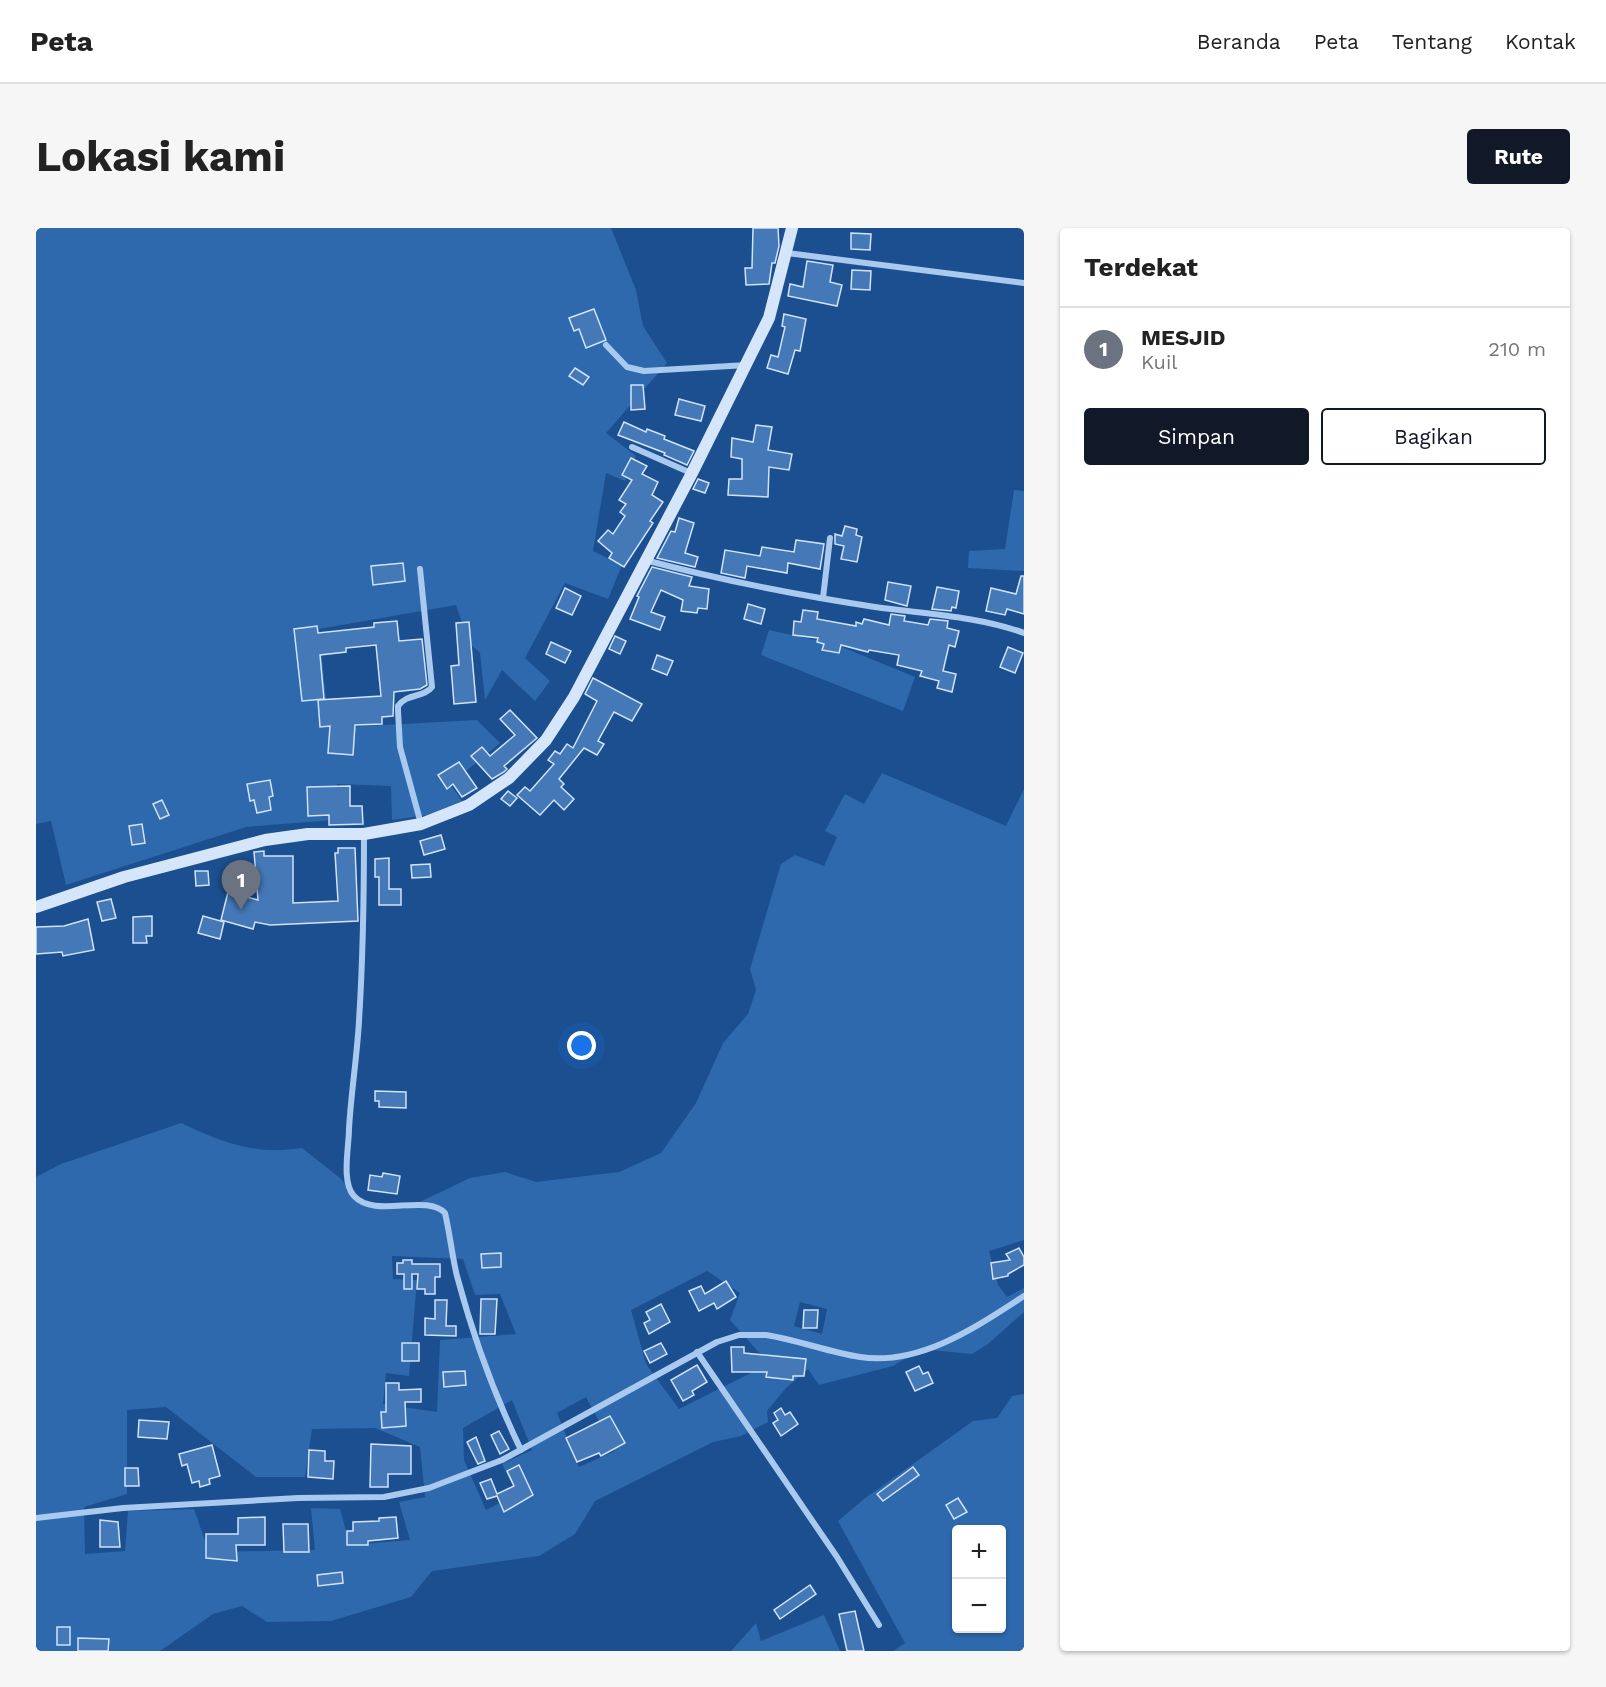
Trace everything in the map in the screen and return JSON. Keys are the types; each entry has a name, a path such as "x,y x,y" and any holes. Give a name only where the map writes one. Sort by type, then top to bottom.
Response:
{"street":[{"path":"36,907 136,874 265,840 308,834 364,834 421,824 452,813 489,793 522,765 546,740 574,697 748,365 769,318 792,228"},
{"path":"787,253 1024,283"},
{"path":"606,345 627,367 644,371 748,365"},
{"path":"632,447 692,473"},
{"path":"823,598 830,538"},
{"path":"644,560 699,575 823,598 930,613 1024,633"},
{"path":"420,569 432,687 428,692 406,698 398,706 398,711 400,747 421,824"},
{"path":"364,834 364,930 350,1123 349,1187 356,1198 371,1205 429,1207 441,1209 445,1213 457,1275 470,1322 488,1374 520,1450"},
{"path":"36,1518 123,1508 402,1495 456,1480 520,1450 697,1352 731,1337 750,1334 780,1338 861,1357 881,1359 909,1355 934,1347 1024,1296"},
{"path":"697,1352 837,1557 879,1625"}],"shaded area":[{"path":"36,228 611,228 636,290 643,326 667,363 606,433 636,456 625,481 606,473 593,551 622,565 608,599 565,583 525,658 550,681 535,701 502,670 485,700 480,653 469,643 456,605 319,629 329,728 477,720 500,743 450,784 462,801 427,815 392,820 391,786 337,784 333,820 246,827 66,885 51,821 36,824"},
{"path":"1014,490 1024,491 1024,571 968,568 969,551 1005,549"},
{"path":"769,630 837,645 915,677 903,711 761,655"},
{"path":"882,773 1006,826 1024,789 1024,1240 989,1251 998,1285 1007,1297 1024,1288 1024,1312 988,1344 972,1354 921,1349 893,1366 819,1385 808,1369 786,1388 767,1411 768,1422 741,1436 713,1442 595,1501 575,1534 539,1556 432,1571 411,1597 331,1621 267,1622 242,1606 213,1614 160,1651 36,1651 36,1177 61,1164 181,1123 240,1146 269,1150 302,1148 340,1178 359,1200 405,1209 470,1178 505,1172 536,1182 619,1172 661,1153 696,1103 723,1043 748,1014 756,990 750,969 781,864 795,855 824,866 837,837 825,831 845,794 864,804","holes":["392,1256 463,1259 475,1295 500,1294 516,1334 440,1340 437,1412 383,1404 386,1373 409,1376 417,1280 393,1279","707,1271 740,1293 730,1320 769,1364 679,1409 646,1364 631,1310","800,1302 827,1309 822,1334 794,1326","586,1397 615,1451 579,1467 557,1413","512,1400 532,1450 502,1464 517,1494 486,1510 464,1460 463,1428","166,1407 256,1477 305,1477 312,1429 375,1428 420,1447 425,1497 399,1502 410,1540 350,1545 340,1509 311,1508 315,1550 209,1552 194,1509 128,1511 125,1551 85,1554 84,1507 127,1494 127,1410"]},
{"path":"1024,1394 1024,1651 893,1651 905,1643 838,1521 864,1499 973,1421 997,1418 1012,1396"},
{"path":"824,1615 840,1651 731,1651 756,1623 761,1641"}],"building":[{"path":"753,228 778,228 779,246 775,263 772,263 769,284 746,285 745,268 752,268"},
{"path":"851,233 871,234 870,250 851,249"},
{"path":"807,261 833,265 830,282 842,285 837,306 788,296 790,284 803,287"},
{"path":"852,270 871,271 870,290 851,289"},
{"path":"594,309 606,340 586,348 579,329 574,331 569,318"},
{"path":"784,314 806,319 800,351 795,350 788,374 767,368 771,355 778,357 785,327 782,326"},
{"path":"575,368 589,377 583,385 569,376"},
{"path":"631,385 643,385 645,409 631,410"},
{"path":"679,399 705,406 701,421 675,415"},
{"path":"624,422 646,432 647,429 665,436 664,439 694,451 687,465 664,455 665,453 618,435"},
{"path":"756,425 772,427 768,450 792,454 789,470 769,467 768,497 728,495 729,479 742,479 742,459 731,457 732,438 753,442"},
{"path":"631,458 647,466 642,474 658,482 652,495 663,502 650,521 653,523 624,567 609,558 612,553 598,541 608,530 613,534 625,516 620,512 626,504 619,500 632,480 622,475"},
{"path":"698,479 709,483 705,493 693,489"},
{"path":"679,518 694,523 685,553 698,557 695,567 657,558 671,531 675,532"},
{"path":"845,526 857,529 856,535 862,537 857,562 841,559 844,546 835,544 835,534 842,536"},
{"path":"796,540 824,544 820,569 788,563 787,573 747,566 745,578 721,573 725,550 760,556 762,547 794,552"},
{"path":"403,563 405,581 373,585 371,566"},
{"path":"652,567 692,577 689,586 709,589 707,609 698,608 697,613 681,611 683,600 661,590 651,612 665,617 660,630 630,619 639,597 637,596"},
{"path":"1021,576 1024,576 1024,614 1007,609 1005,615 986,611 991,588 1016,594"},
{"path":"888,582 911,586 907,606 885,600"},
{"path":"937,587 959,591 956,608 952,607 951,611 932,609"},
{"path":"565,588 581,596 572,615 556,608"},
{"path":"748,604 765,609 761,624 744,619"},
{"path":"803,610 818,612 817,619 856,626 856,622 862,624 864,619 889,625 891,614 905,616 904,621 928,625 930,619 948,621 947,628 959,631 955,647 949,645 943,671 956,674 952,692 937,688 939,681 920,676 922,671 897,665 899,655 869,650 868,652 841,645 839,653 822,650 824,644 817,642 818,638 793,635 794,621 801,622"},
{"path":"397,621 399,641 422,639 427,685 420,689 394,692 393,716 382,717 382,724 355,725 353,755 328,753 330,726 320,727 318,700 381,696 376,645 346,648 346,652 320,655 324,699 302,701 294,629 317,626 318,633 374,627 374,623"},
{"path":"469,622 476,702 454,704 451,666 459,665 456,623"},
{"path":"615,636 626,641 620,654 609,649"},
{"path":"551,642 571,651 565,663 546,654"},
{"path":"1008,647 1023,653 1015,673 1000,667"},
{"path":"657,655 673,661 667,675 652,669"},
{"path":"593,678 642,704 632,721 614,712 598,741 604,744 597,755 584,748 559,779 564,784 561,787 574,799 564,810 554,800 540,815 517,795 525,787 530,791 554,764 548,760 555,751 560,754 567,744 573,748 597,701 585,694"},
{"path":"510,710 537,738 504,766 507,769 504,772 492,779 471,756 482,747 490,756 515,735 500,719"},
{"path":"459,762 477,788 462,797 453,784 447,789 438,775"},
{"path":"270,780 273,796 269,797 271,810 257,813 254,800 250,801 247,784"},
{"path":"350,786 350,806 362,806 363,824 329,825 329,815 308,816 307,787"},
{"path":"508,791 517,798 510,806 501,799"},
{"path":"162,800 169,815 160,819 153,804"},
{"path":"142,824 145,843 132,845 129,826"},
{"path":"441,835 445,849 424,855 420,841"},
{"path":"338,848 355,848 358,921 270,925 255,922 253,929 221,920 228,892 258,900 254,852 264,851 264,856 293,856 293,903 338,901 335,853 338,853"},
{"path":"389,858 389,889 401,889 401,905 379,905 379,877 375,877 375,859"},
{"path":"430,864 431,877 412,878 411,865"},
{"path":"195,871 208,871 209,885 196,886"},
{"path":"111,899 116,918 102,921 97,902"},
{"path":"152,916 152,936 146,936 147,943 133,943 133,917"},
{"path":"203,916 224,922 220,939 198,933"},
{"path":"88,919 94,950 63,956 62,952 36,954 36,927 64,926"},
{"path":"375,1091 406,1092 406,1108 379,1107 379,1101 375,1101"},
{"path":"383,1173 400,1176 397,1194 368,1190 370,1175 382,1177"},
{"path":"1019,1248 1024,1257 1024,1265 1008,1276 993,1279 991,1263 1010,1260 1006,1254"},
{"path":"501,1253 501,1267 482,1268 481,1254"},
{"path":"403,1260 412,1260 412,1264 440,1264 440,1277 435,1277 435,1294 425,1294 425,1289 417,1289 418,1274 412,1274 412,1289 404,1289 404,1274 397,1274 397,1263 403,1263"},
{"path":"726,1281 736,1297 717,1309 714,1303 699,1311 689,1291 701,1286 705,1294"},
{"path":"481,1299 497,1299 495,1334 480,1334"},
{"path":"435,1300 447,1300 446,1326 456,1326 456,1336 425,1335 425,1318 435,1319"},
{"path":"661,1304 670,1322 649,1334 644,1323 650,1320 646,1312"},
{"path":"804,1310 818,1310 817,1328 803,1328"},
{"path":"402,1343 419,1343 419,1361 402,1361"},
{"path":"661,1343 667,1354 650,1363 644,1351"},
{"path":"731,1347 744,1347 744,1353 806,1359 804,1376 793,1376 793,1380 766,1377 767,1372 732,1372"},
{"path":"697,1365 707,1382 692,1391 694,1395 683,1401 671,1380"},
{"path":"919,1366 923,1374 928,1372 933,1383 915,1391 906,1372"},
{"path":"465,1371 466,1385 444,1387 443,1372"},
{"path":"386,1383 399,1383 399,1390 421,1389 421,1402 405,1402 406,1426 382,1428 381,1412 386,1412"},
{"path":"781,1408 785,1415 790,1412 798,1424 781,1436 773,1423 778,1420 774,1413"},
{"path":"610,1416 625,1443 601,1456 599,1453 577,1462 566,1438"},
{"path":"139,1420 169,1422 167,1439 138,1437"},
{"path":"499,1431 509,1449 500,1454 491,1435"},
{"path":"476,1437 485,1461 478,1464 467,1442"},
{"path":"371,1444 411,1446 411,1474 388,1474 388,1487 370,1487"},
{"path":"212,1445 220,1476 209,1479 210,1484 200,1487 199,1481 192,1483 187,1464 182,1466 179,1454"},
{"path":"309,1450 325,1451 325,1461 334,1461 333,1479 308,1477"},
{"path":"519,1465 533,1495 504,1512 497,1496 487,1499 480,1483 491,1479 497,1494 514,1486 507,1471"},
{"path":"913,1467 919,1475 883,1501 877,1494"},
{"path":"125,1468 138,1468 139,1486 125,1486"},
{"path":"958,1498 967,1512 954,1519 946,1505"},
{"path":"265,1517 265,1545 236,1545 237,1561 206,1558 206,1534 238,1534 238,1518"},
{"path":"396,1517 398,1538 368,1541 368,1545 347,1545 347,1531 353,1531 353,1522 379,1521 379,1518"},
{"path":"100,1520 118,1522 120,1547 100,1547"},
{"path":"283,1524 308,1524 309,1552 284,1552"},
{"path":"342,1572 343,1583 318,1586 317,1575"},
{"path":"810,1585 816,1594 780,1619 774,1610"},
{"path":"855,1611 864,1651 847,1651 839,1614"},
{"path":"57,1627 70,1627 70,1645 57,1645"},
{"path":"78,1638 109,1639 108,1651 78,1651"}],"place":[{"name":"MESJID","path":"241,910"}]}
